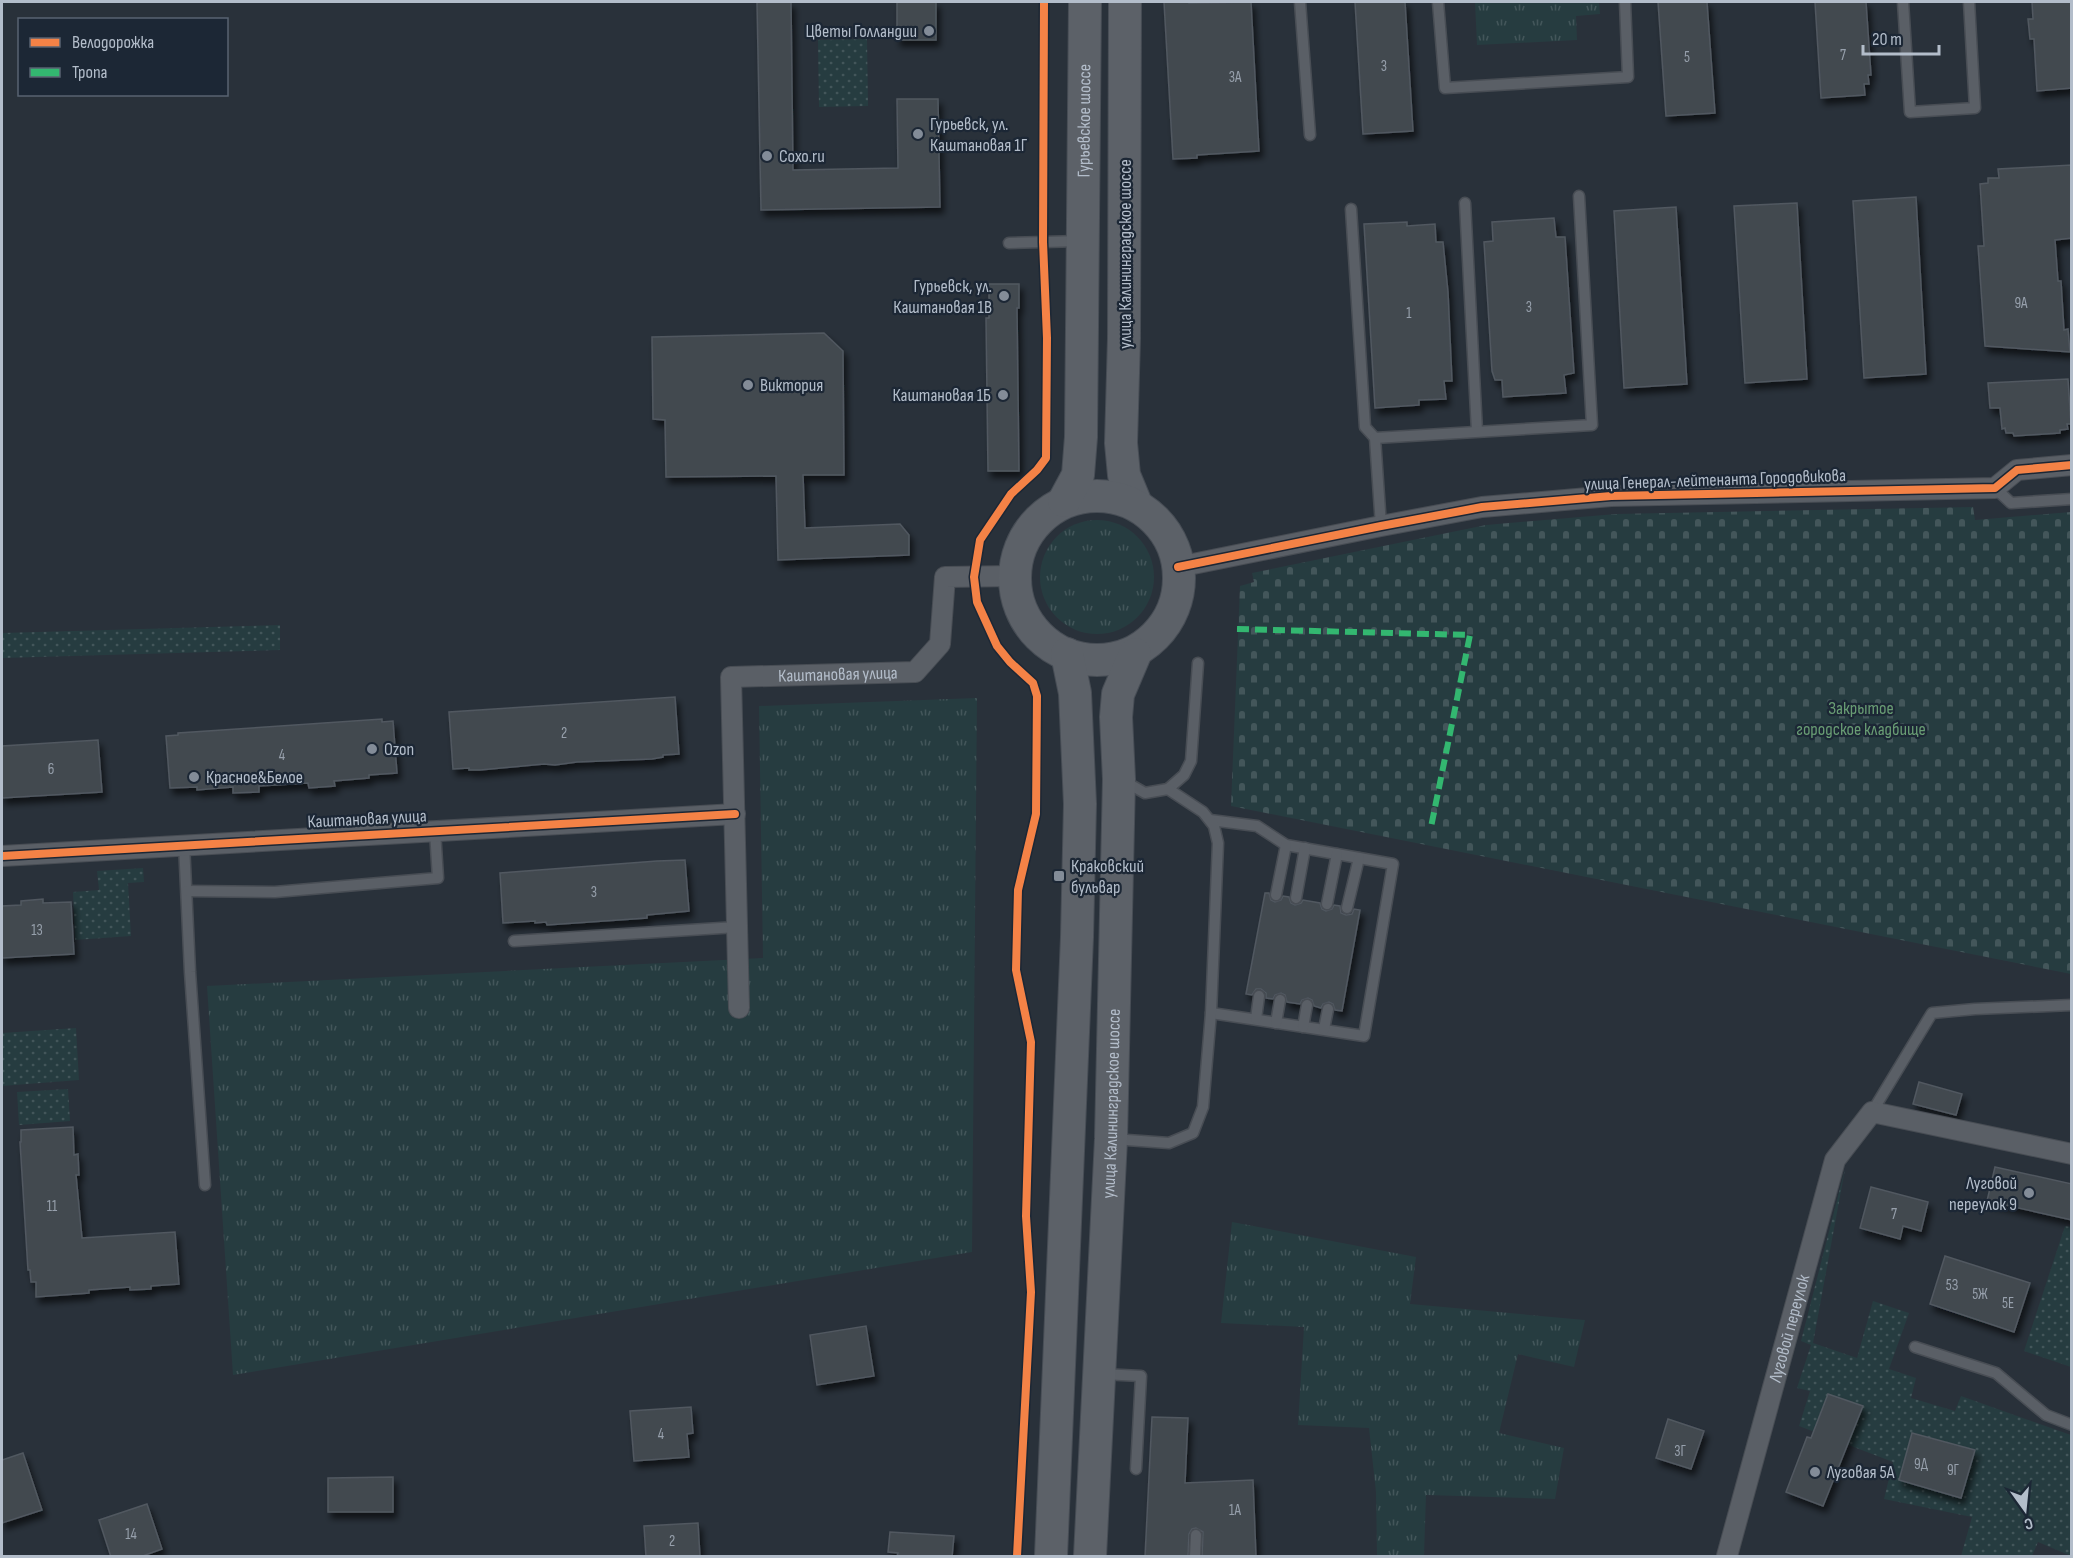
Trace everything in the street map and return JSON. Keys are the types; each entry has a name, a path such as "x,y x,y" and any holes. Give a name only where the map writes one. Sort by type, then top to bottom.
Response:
{"main road":[{"name":"Гурьевское шоссе","path":"1083,241 1085,2"},
{"name":"улица Калининградское шоссе","path":"1125,2 1125,326 1121,443 1124,475 1136,504"},
{"path":"1064,501 1078,475 1081,437 1083,241"},
{"path":"1094,495 1120,498 1136,504 1150,514 1163,528 1175,552 1178,567 1166,628 1135,654 1104,662 1076,659 1033,632 1020,610 1014,576 1020,549 1039,519 1064,501 1094,495"},
{"path":"1051,1557 1077,937 1080,804 1075,693 1067,654"},
{"name":"улица Калининградское шоссе","path":"1090,1557 1112,1139 1119,778 1116,717 1118,694 1135,654"}],"street":[{"path":"1995,488 2017,470 2072,465"},
{"name":"улица Генерал-лейтенанта Городовикова","path":"1178,567 1482,507 1611,496 1995,488"},
{"name":"Каштановая улица","path":"2,856 735,814 731,676 915,672 940,644 945,577 1014,576"},
{"path":"735,814 739,1008"},
{"path":"1872,1112 2072,1154"},
{"name":"Луговой переулок","path":"1727,1557 1835,1160 1872,1112"}],"lane":[{"path":"1300,2 1310,135"},
{"path":"1437,2 1445,87 1628,77 1625,2"},
{"path":"1904,2 1910,112 1975,108 1969,2"},
{"path":"1375,438 1592,425 1579,196"},
{"path":"1465,203 1477,431"},
{"path":"1351,209 1365,427 1375,438 1381,526"},
{"path":"1009,243 1083,241"},
{"path":"1995,488 2011,503 2072,499"},
{"path":"1119,778 1145,793 1168,789 1184,775 1191,761 1198,663"},
{"path":"1112,1139 1169,1143 1192,1133 1203,1107 1211,1013 1218,843 1214,826 1203,812 1168,789"},
{"path":"1209,820 1257,826 1286,845 1393,864 1364,1036 1211,1013"},
{"path":"187,891 275,892 438,878 435,831"},
{"path":"184,844 190,972 205,1185"},
{"path":"1276,895 1286,845"},
{"path":"1296,898 1305,848"},
{"path":"1327,904 1337,854"},
{"path":"1347,908 1359,858"},
{"path":"514,941 737,927"},
{"path":"1256,1019 1259,996"},
{"path":"1276,1023 1280,1000"},
{"path":"1303,1027 1307,1005"},
{"path":"1872,1112 1932,1013 2072,1005"},
{"path":"1324,1029 1328,1009"},
{"path":"1915,1347 1996,1373 2046,1415 2072,1425"},
{"path":"1099,1374 1141,1376 1136,1469"},
{"path":"1195,1557 1196,1535"}],"green space":[{"path":"1475,2 1599,2 1600,14 1576,16 1577,40 1477,45"},
{"path":"867,39 868,106 819,107 818,40"},
{"name":"Закрытое городское кладбище","path":"1973,507 1975,520 2071,512 2071,974 1231,806 1240,586 1254,582 1252,573 1486,525 1616,514"},
{"path":"1097,520 1119,525 1137,537 1149,555 1154,577 1149,599 1137,617 1119,629 1097,634 1075,629 1057,617 1045,599 1040,577 1045,555 1057,537 1075,525"},
{"path":"280,625 280,650 2,658 2,633"},
{"path":"977,698 972,1252 233,1375 207,986 763,958 759,706"},
{"path":"143,868 144,882 128,883 131,936 75,940 73,892 99,890 97,871"},
{"path":"76,1028 79,1080 2,1086 2,1033"},
{"path":"68,1089 70,1121 19,1125 17,1092"},
{"path":"1845,1169 1813,1343 1857,1358 1873,1301 1909,1313 1889,1369 1916,1378 1911,1398 1955,1411 1961,1396 2071,1435 2071,1556 2038,1542 2032,1556 1961,1556 1972,1517 1884,1499 1893,1462 1799,1426 1810,1391 1797,1388 1811,1345 1801,1341"},
{"path":"1232,1222 1416,1257 1410,1304 1585,1320 1574,1367 1518,1354 1499,1433 1564,1448 1555,1499 1426,1495 1424,1556 1377,1556 1376,1492 1369,1428 1298,1425 1304,1327 1221,1323"},
{"path":"2065,1226 2072,1227 2071,1367 2024,1351"}],"building":[{"name":"Гурьевск, ул. Каштановая 1Г","path":"757,2 791,2 793,170 898,168 897,99 938,99 940,207 761,210"},
{"path":"897,2 936,2 936,40 897,40"},
{"path":"1164,2 1251,2 1259,151 1173,159"},
{"path":"1355,2 1405,2 1413,131 1363,134"},
{"path":"1658,2 1707,2 1715,113 1666,116"},
{"path":"1815,2 1866,2 1871,75 1868,75 1869,84 1864,84 1865,95 1821,98"},
{"path":"2032,2 2072,2 2072,88 2037,91 2034,39 2030,39 2028,19 2033,19"},
{"path":"2072,165 2072,238 2055,240 2058,281 2061,281 2064,330 2068,329 2070,352 1985,346 1978,246 1984,246 1980,184 1988,183 1988,178 1999,178 1998,169"},
{"path":"1916,197 1926,374 1864,378 1853,201"},
{"path":"1797,203 1807,379 1745,383 1734,206"},
{"path":"1676,207 1687,384 1624,388 1614,211"},
{"path":"1554,218 1556,237 1565,237 1574,373 1564,375 1566,393 1503,397 1502,380 1495,380 1492,371 1484,242 1493,241 1492,222"},
{"path":"1407,222 1407,226 1435,224 1436,242 1443,242 1452,381 1444,381 1446,399 1419,400 1419,405 1375,408 1364,224"},
{"name":"Каштановая 1Б","path":"989,284 1019,284 1019,308 1017,308 1019,471 988,471 986,318 989,318"},
{"name":"Виктория","path":"824,333 843,351 844,475 803,475 805,528 900,524 909,535 909,555 778,560 776,476 666,477 665,420 653,419 652,337"},
{"path":"2068,379 2071,424 2067,424 2068,429 2060,430 2060,433 2014,436 2013,433 2006,433 2005,428 2002,429 2000,408 1990,408 1988,383"},
{"path":"675,697 679,754 663,755 663,757 652,759 544,764 480,770 453,769 449,712"},
{"path":"382,719 382,722 393,721 397,773 334,781 335,786 309,788 308,783 259,786 259,792 233,793 233,787 197,790 197,787 170,788 166,736 178,735 178,733"},
{"path":"98,740 102,792 2,798 2,746"},
{"path":"685,860 689,911 647,915 647,918 547,925 546,922 535,923 535,921 503,923 500,873"},
{"path":"1265,893 1269,893 1271,900 1275,902 1281,900 1283,896 1289,897 1291,903 1295,905 1303,900 1320,903 1322,909 1326,911 1332,909 1334,905 1340,906 1341,913 1346,915 1352,914 1354,909 1360,910 1342,1011 1335,1010 1333,1004 1329,1002 1323,1004 1321,1008 1314,1006 1312,1000 1308,998 1302,1000 1300,1004 1287,1002 1285,995 1281,993 1275,995 1273,999 1266,998 1266,993 1261,989 1256,989 1252,995 1246,994"},
{"path":"43,899 43,903 71,902 74,954 2,958 2,906 21,905 21,901"},
{"path":"1919,1082 1962,1094 1956,1115 1913,1104"},
{"path":"73,1127 74,1155 78,1154 79,1175 76,1175 82,1238 175,1232 179,1284 151,1286 151,1289 130,1290 130,1287 36,1297 36,1282 31,1282 30,1270 28,1270 21,1130"},
{"name":"Луговой переулок 9","path":"1995,1167 2072,1184 2072,1220 1987,1201"},
{"path":"1871,1187 1928,1202 1921,1231 1903,1226 1900,1239 1860,1228"},
{"path":"1945,1256 2030,1283 2014,1332 1930,1304"},
{"path":"866,1326 874,1376 817,1385 810,1335"},
{"path":"1828,1394 1863,1406 1823,1506 1786,1492 1807,1437 1811,1438"},
{"path":"691,1407 693,1433 687,1434 689,1457 634,1461 630,1411"},
{"path":"1152,1417 1188,1418 1185,1483 1253,1480 1256,1557 1202,1557 1203,1532 1196,1528 1192,1529 1189,1534 1188,1557 1145,1557"},
{"path":"1668,1419 1704,1431 1691,1469 1656,1458"},
{"path":"1912,1433 1975,1450 1961,1498 1899,1480"},
{"path":"23,1453 42,1510 2,1523 2,1460"},
{"path":"393,1477 393,1512 328,1512 328,1478"},
{"path":"147,1504 162,1549 140,1557 111,1557 99,1520"},
{"path":"698,1523 700,1557 646,1557 644,1526"},
{"path":"890,1532 954,1536 952,1557 897,1557 898,1553 888,1552"}],"marked path":[{"path":"1237,629 1470,635 1431,827"}],"cycle path":[{"path":"1017,1556 1031,1292 1026,1216 1031,1042 1016,970 1018,890 1036,814 1037,696 1033,683 1010,662 997,646 977,602 974,577 980,540 1011,494 1037,470 1046,458 1047,338 1043,242 1044,2"},
{"path":"1178,567 1482,507 1611,496 1995,488 2017,470 2072,465"},
{"path":"2,856 735,814"}],"place":[{"name":"Цветы Голландии","path":"929,31"},
{"name":"Гурьевск, ул. Каштановая 1Г","path":"918,134"},
{"name":"Coxo.ru","path":"767,156"},
{"name":"Гурьевск, ул. Каштановая 1В","path":"1004,296"},
{"name":"Виктория","path":"748,385"},
{"name":"Каштановая 1Б","path":"1003,395"},
{"name":"Ozon","path":"372,749"},
{"name":"Красное&Белое","path":"194,777"},
{"name":"Краковский бульвар","path":"1059,876"},
{"name":"Луговой переулок 9","path":"2029,1193"},
{"name":"Луговая 5А","path":"1815,1472"}]}
